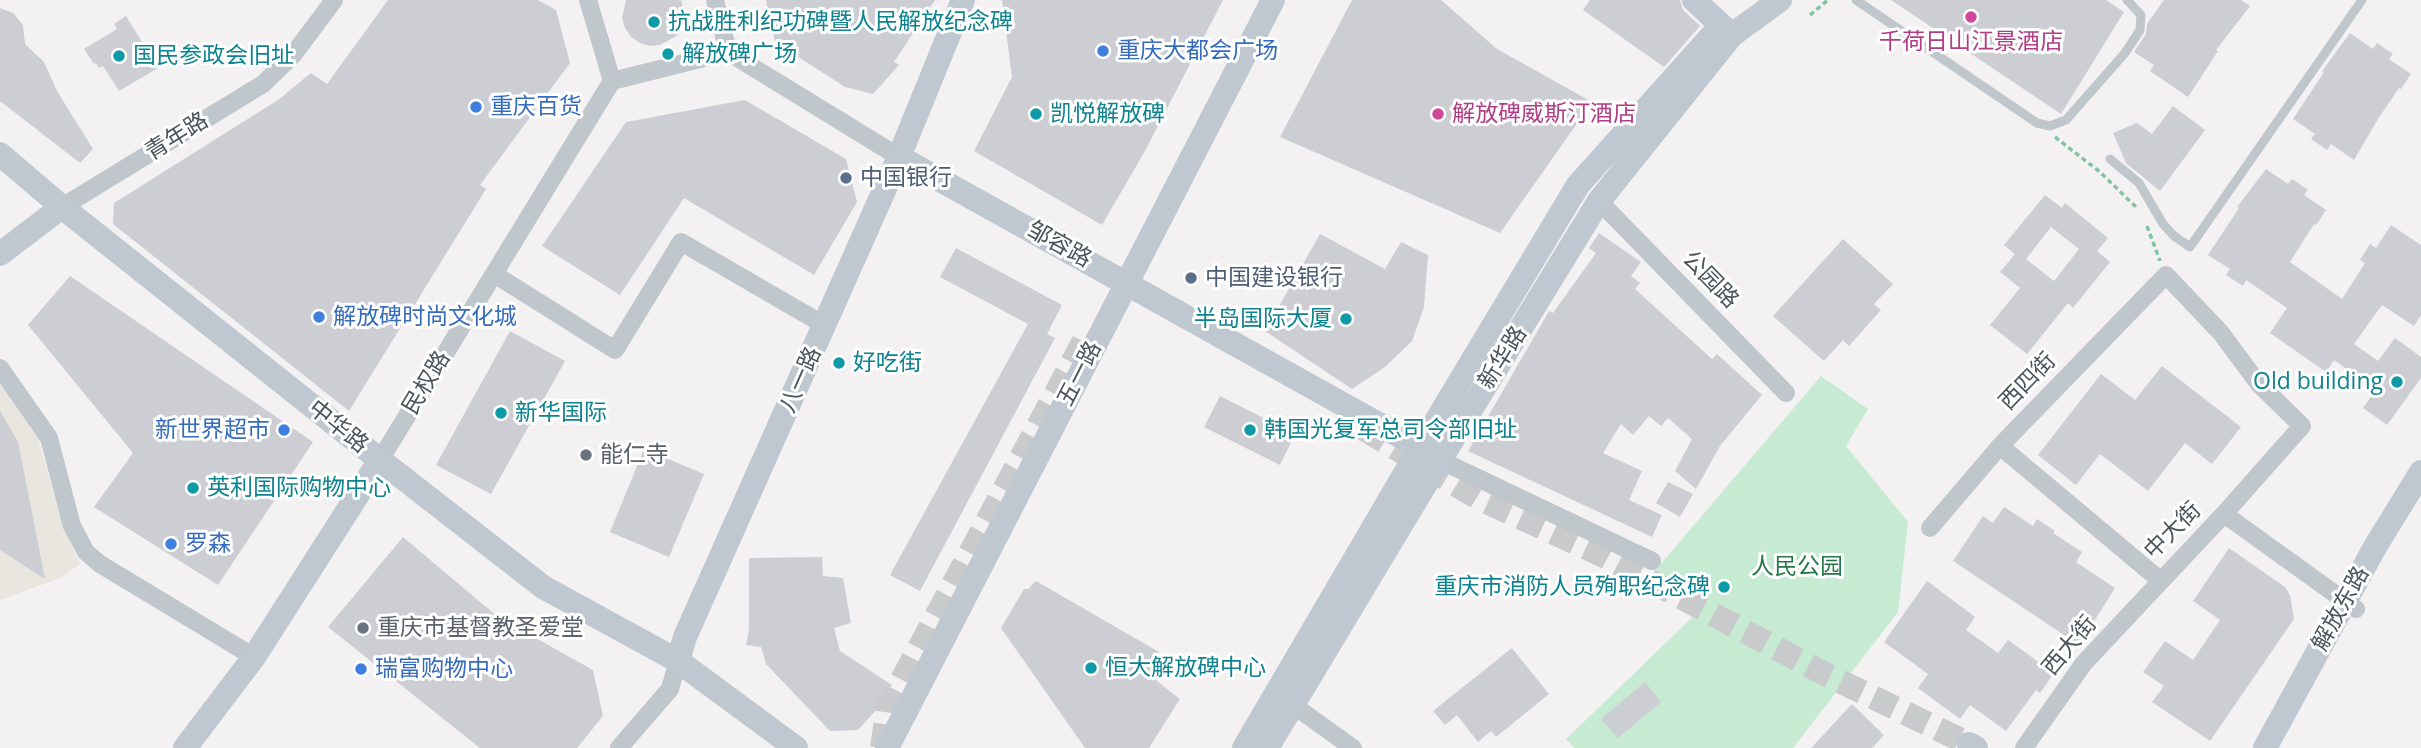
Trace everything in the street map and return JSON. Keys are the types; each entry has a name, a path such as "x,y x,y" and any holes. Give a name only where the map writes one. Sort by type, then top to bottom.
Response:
{"main road":[{"name":"八一路","path":"678,661 685,638 899,157 963,0"},
{"name":"五一路","path":"887,748 1273,0"},
{"path":"1694,0 1726,30"},
{"name":"新华路","path":"1267,748 1578,185 1755,0"},
{"name":"新华路","path":"1244,748 1431,453 1599,201 1726,30 1780,0"},
{"name":"中华路","path":"0,154 62,207 543,587 678,661 796,748"},
{"name":"邹容路","path":"899,157 1128,282 1431,453"},
{"name":"青年路","path":"0,254 62,207"},
{"name":"民权路","path":"185,748 254,657 380,460"},
{"name":"解放东路","path":"2281,748 2351,605 2421,472"},
{"name":"解放东路","path":"2264,748 2351,605 2421,502"}],"street":[{"name":"青年路","path":"62,207 263,84 293,55 334,0"},
{"path":"588,0 612,81 728,52 715,0"},
{"name":"邹容路","path":"728,52 899,157"},
{"name":"民权路","path":"380,460 612,81"},
{"name":"公园路","path":"1599,201 1786,393"},
{"path":"494,274 615,350 681,242 826,326"},
{"path":"2166,275 2221,333 2258,383 2302,426 2224,514"},
{"name":"西四街","path":"1930,528 2000,446 2166,275"},
{"path":"0,368 49,438 72,526 86,552 100,564 254,657"},
{"name":"中大街","path":"2000,446 2161,581 2224,514 2351,605"},
{"path":"1431,453 1652,561"},
{"name":"西大街","path":"2024,748 2084,663 2161,581"},
{"name":"八一路","path":"619,748 670,689 678,661"},
{"path":"1293,705 1353,748"}],"lane":[{"path":"1856,0 2037,123 2050,125 2066,120 2125,53 2140,30 2141,15 2127,0"},
{"path":"2110,159 2140,183 2163,224 2190,247 2362,0"}],"path":[{"path":"1810,15 1828,0"},
{"path":"2037,123 2100,172 2144,215 2154,249 2166,275"}],"shaded area":[{"path":"0,385 38,439 63,526 80,564 60,578 0,600"}],"green space":[{"name":"人民公园","path":"1821,376 1868,409 1846,446 1908,522 1898,612 1793,748 1574,748 1566,739 1700,610 1654,572"}],"building":[{"name":"解放碑时尚文化城","path":"388,0 538,0 556,10 570,63 480,185 486,189 349,411 113,224 114,203 278,100 311,73 327,84"},
{"name":"抗战胜利纪功碑暨人民解放纪念碑","path":"626,0 681,0 685,16 678,35 660,45 650,46 631,37 622,18"},
{"path":"766,0 935,0 894,62 899,65 873,94 845,87 775,42"},
{"name":"重庆大都会广场","path":"1002,0 1223,0 1145,151 1102,225 974,151 1012,77"},
{"name":"解放碑威斯汀酒店","path":"1352,0 1441,0 1497,49 1592,102 1500,233 1280,137"},
{"path":"1590,0 1680,0 1683,10 1700,26 1664,67 1583,10"},
{"path":"1891,0 2106,0 2124,12 2061,114"},
{"path":"2164,0 2241,0 2250,6 2216,50 2218,51 2188,97 2150,71 2154,65 2134,52 2146,34 2147,24"},
{"path":"0,8 13,13 23,25 25,44 44,62 57,91 93,149 80,163 0,101"},
{"name":"国民参政会旧址","path":"126,16 158,68 119,91 103,66 99,68 94,64 84,49 117,29 114,24"},
{"path":"2350,33 2373,49 2377,43 2393,54 2389,59 2411,74 2378,119 2354,160 2331,144 2327,150 2311,139 2315,134 2293,119 2324,72 2322,71"},
{"path":"745,100 846,159 857,202 814,275 684,198 620,295 542,246 626,122"},
{"path":"2173,106 2205,130 2160,191 2126,163 2113,133 2137,123 2152,134"},
{"path":"2266,169 2288,184 2292,179 2308,190 2304,195 2326,210 2290,262 2342,299 2365,263 2360,260 2370,244 2376,248 2391,225 2421,245 2421,315 2414,326 2382,305 2354,344 2378,361 2395,338 2421,357 2421,378 2387,425 2363,408 2376,390 2334,360 2326,372 2270,333 2287,308 2246,280 2243,286 2226,275 2230,269 2208,255 2239,208 2237,207"},
{"path":"2045,195 2062,208 2065,203 2108,238 2097,251 2110,262 2073,308 2068,303 2027,354 1990,325 2020,288 2000,272 2015,254 2004,245","holes":["2051,227 2079,249 2054,281 2026,259"]},
{"path":"1599,233 1641,262 1631,276 1640,283 1635,289 1712,359 1717,354 1762,395 1720,446 1696,489 1675,471 1692,439 1668,418 1661,426 1649,416 1633,435 1621,424 1603,453 1642,471 1629,500 1662,515 1652,537 1468,451 1549,311 1553,313 1596,253 1589,248"},
{"name":"半岛国际大厦","path":"1320,234 1385,269 1401,242 1428,255 1424,307 1412,341 1385,367 1352,389 1265,331"},
{"path":"1843,239 1893,284 1874,304 1881,310 1849,346 1843,340 1824,361 1773,316"},
{"path":"956,248 1062,305 1047,334 1055,338 920,591 890,575 1028,324 940,277"},
{"name":"英利国际购物中心","path":"70,276 313,442 218,585 94,507 133,453 28,325"},
{"name":"新华国际","path":"510,331 565,361 491,494 436,465"},
{"path":"2162,366 2241,427 2212,464 2185,443 2148,491 2100,454 2076,485 2038,455 2101,374 2135,400"},
{"name":"韩国光复军总司令部旧址","path":"1220,396 1295,434 1280,465 1204,427"},
{"path":"0,411 18,442 45,579 0,550"},
{"path":"644,449 704,474 669,557 610,532"},
{"path":"1668,482 1693,494 1680,517 1656,503"},
{"path":"2004,507 2033,526 2037,519 2055,531 2053,533 2082,552 2076,562 2115,588 2079,645 1953,561 1983,516 1993,523"},
{"path":"403,537 498,617 593,670 603,716 577,748 480,748 328,627"},
{"path":"2229,548 2285,587 2290,595 2294,619 2210,741 2152,702 2164,686 2143,672 2165,641 2193,660 2220,620 2193,601"},
{"path":"822,557 823,576 843,578 851,623 834,628 840,651 892,685 877,709 858,730 830,731 766,664 761,647 746,645 749,629 749,558"},
{"name":"恒大解放碑中心","path":"1036,581 1159,652 1151,673 1180,699 1149,748 1085,748 1001,628 1024,589 1028,589"},
{"path":"1927,581 1975,617 1966,630 1998,653 2008,640 2054,673 2040,693 2036,690 2006,731 1970,705 1960,719 1918,688 1928,674 1884,642"},
{"path":"1512,648 1549,694 1496,737 1491,731 1478,742 1457,715 1445,725 1433,711"},
{"path":"1645,682 1661,702 1618,738 1601,719"},
{"path":"1852,704 1884,735 1872,748 1811,748"}],"tunnel":[{"path":"882,748 888,706 1086,337"},
{"path":"1364,429 1478,498 1600,554 1823,673 1969,744"}],"place":[{"name":"千荷日山江景酒店","path":"1971,17"},
{"name":"抗战胜利纪功碑暨人民解放纪念碑","path":"654,22"},
{"name":"重庆大都会广场","path":"1103,51"},
{"name":"解放碑广场","path":"668,54"},
{"name":"国民参政会旧址","path":"119,56"},
{"name":"重庆百货","path":"476,107"},
{"name":"凯悦解放碑","path":"1036,114"},
{"name":"解放碑威斯汀酒店","path":"1438,114"},
{"name":"中国银行","path":"846,178"},
{"name":"中国建设银行","path":"1191,278"},
{"name":"解放碑时尚文化城","path":"319,317"},
{"name":"半岛国际大厦","path":"1346,319"},
{"name":"好吃街","path":"839,363"},
{"name":"Old building","path":"2397,382"},
{"name":"新华国际","path":"501,413"},
{"name":"新世界超市","path":"284,430"},
{"name":"韩国光复军总司令部旧址","path":"1250,430"},
{"name":"能仁寺","path":"586,455"},
{"name":"英利国际购物中心","path":"193,488"},
{"name":"罗森","path":"171,544"},
{"name":"重庆市消防人员殉职纪念碑","path":"1724,587"},
{"name":"重庆市基督教圣爱堂","path":"363,628"},
{"name":"恒大解放碑中心","path":"1091,668"},
{"name":"瑞富购物中心","path":"361,669"}]}
